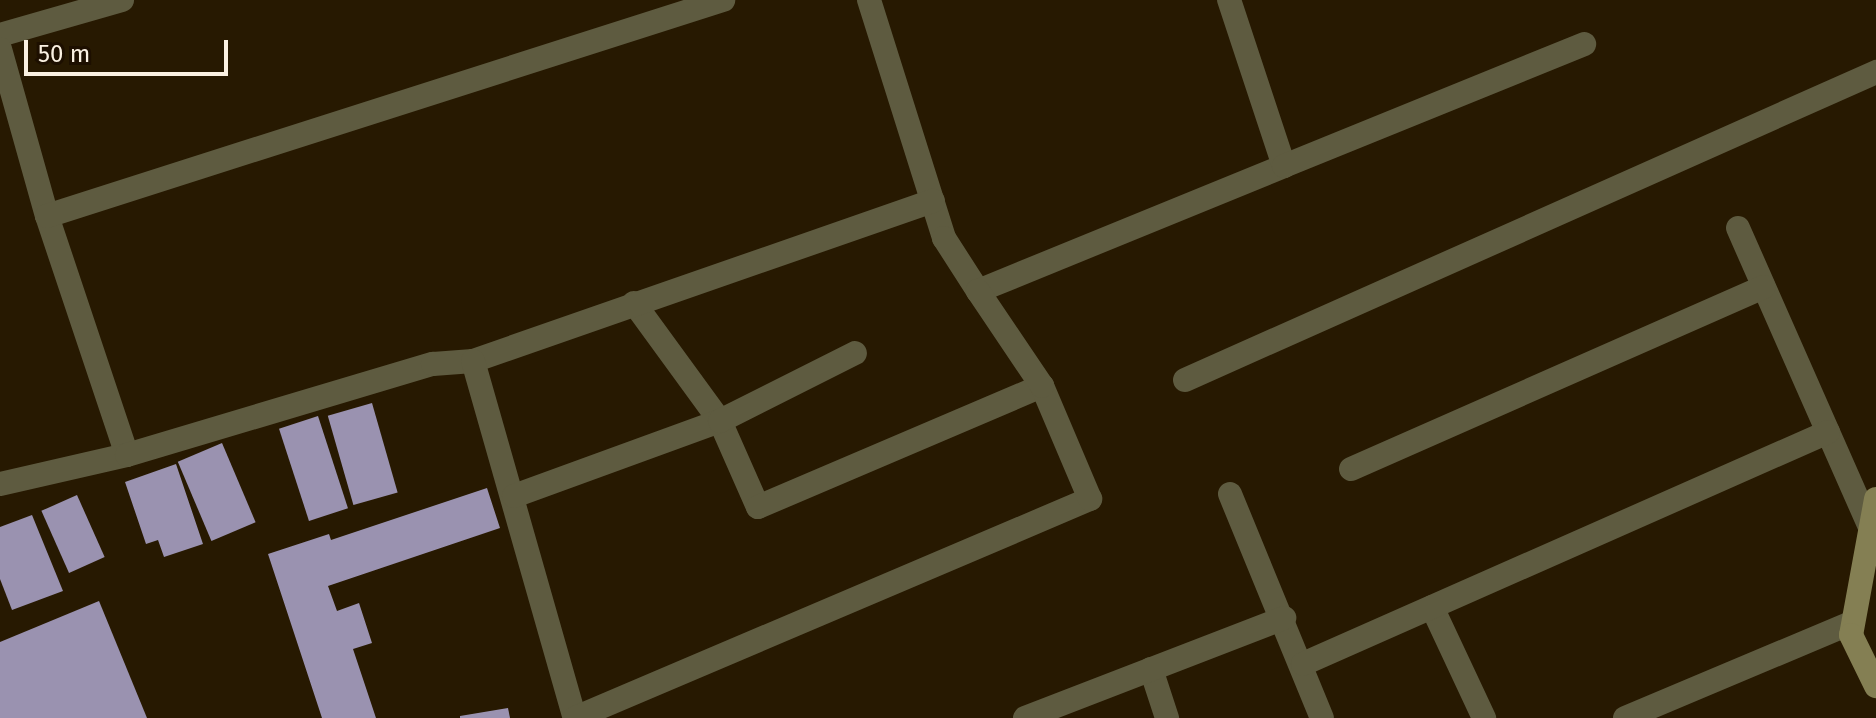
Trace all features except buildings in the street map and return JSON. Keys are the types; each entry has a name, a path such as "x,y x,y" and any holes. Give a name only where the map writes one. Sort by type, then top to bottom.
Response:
{"main road":[{"path":"1876,499 1851,635 1876,686"}],"street":[{"path":"0,35 122,0"},
{"path":"47,216 723,0"},
{"path":"473,361 575,718 1090,499 1042,386 944,238 869,0"},
{"path":"1229,0 1284,166"},
{"path":"978,291 1584,44"},
{"path":"0,49 47,216 127,455"},
{"path":"1185,380 1876,72"},
{"path":"0,484 127,455 433,364 473,361 933,201"},
{"path":"1738,228 1873,526"},
{"path":"1351,469 1764,287"},
{"path":"634,303 720,421 758,507 1042,386"},
{"path":"514,496 720,421 855,353"},
{"path":"1303,664 1828,432"},
{"path":"1230,494 1303,664 1322,718"},
{"path":"1432,607 1484,718"},
{"path":"1025,718 1284,618"},
{"path":"1625,718 1853,622"},
{"path":"1151,669 1167,718"}]}
